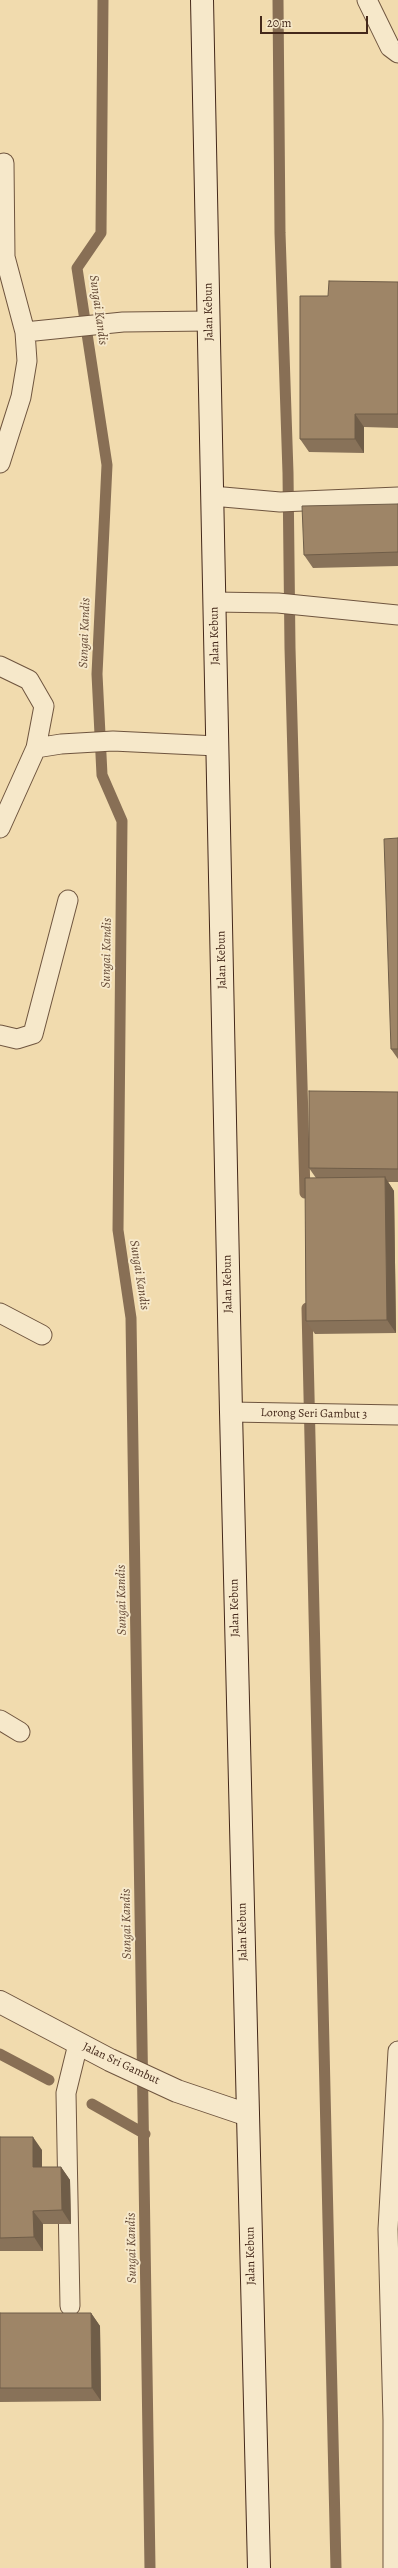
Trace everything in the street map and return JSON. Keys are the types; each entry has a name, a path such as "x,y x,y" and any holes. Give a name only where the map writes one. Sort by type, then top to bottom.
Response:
{"main road":[{"name":"Jalan Kebun","path":"202,0 231,1412 258,2568"},
{"name":"Jalan Sri Gambut","path":"0,2002 110,2060 177,2090 248,2115"}],"lane":[{"path":"366,0 390,47 398,53"},
{"path":"0,463 21,396 27,360 25,332 5,257 4,163"},
{"path":"25,332 62,327 123,322 209,321"},
{"path":"212,496 280,502 398,497"},
{"path":"214,602 278,603 398,615"},
{"path":"0,666 29,680 44,706 36,748 0,828"},
{"path":"36,748 69,743 113,740 217,746"},
{"path":"0,1035 17,1039 33,1034 68,900"},
{"path":"0,1313 42,1335"},
{"name":"Lorong Seri Gambut 3","path":"231,1412 398,1415"},
{"path":"0,1720 20,1732"},
{"path":"70,2306 66,2093 78,2044"},
{"path":"393,2568 393,2420 388,2229 398,2051"}],"building":[{"path":"329,281 398,282 398,414 355,414 355,439 300,439 300,296 328,296"},
{"path":"398,504 398,552 304,555 302,506"},
{"path":"398,838 398,1049 391,1049 384,839"},
{"path":"309,1091 398,1092 398,1169 309,1168"},
{"path":"385,1177 387,1320 306,1321 305,1178"},
{"path":"0,2137 33,2137 33,2167 61,2167 62,2210 33,2211 34,2237 0,2238"},
{"path":"0,2313 91,2313 92,2388 0,2388"}],"waterway":[{"name":"Sungai Kandis","path":"103,0 101,233 77,268 107,465 97,674 102,775 122,821 118,1230 131,1318 150,2568"},
{"path":"278,0 280,233 288,473 290,648 305,1193"},
{"path":"307,1308 336,2568"},
{"path":"0,2054 49,2080"},
{"path":"92,2104 145,2134"}]}
